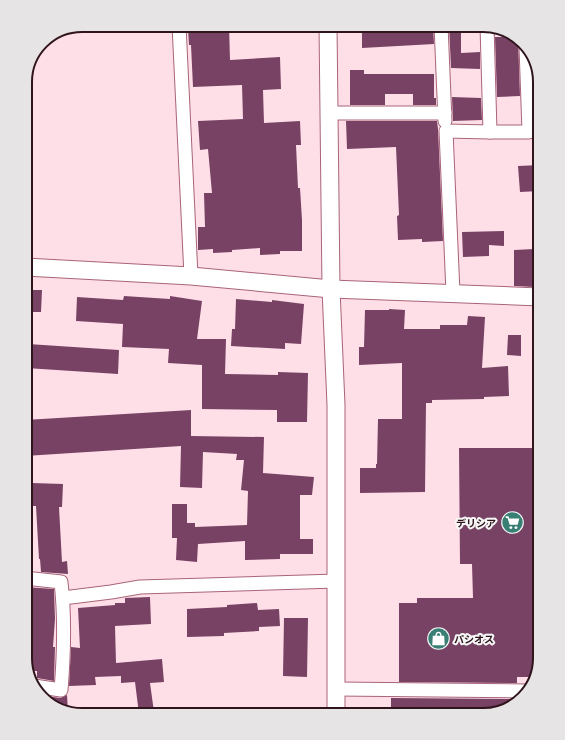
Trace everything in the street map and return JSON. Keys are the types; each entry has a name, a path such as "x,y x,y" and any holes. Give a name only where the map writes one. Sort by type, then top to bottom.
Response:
{"street":[{"path":"179,32 191,276"},
{"path":"328,32 331,289 336,405 336,708"},
{"path":"440,32 453,293"},
{"path":"487,32 490,132"},
{"path":"446,131 529,132 526,57"},
{"path":"329,113 445,113"},
{"path":"32,266 191,276 331,289 533,297"},
{"path":"32,579 61,582 63,646 61,690 41,687"},
{"path":"62,598 140,587 337,581"},
{"path":"337,689 519,692"}],"building":[{"path":"188,32 229,32 230,60 280,57 281,89 263,90 264,123 300,121 301,145 296,145 298,188 300,188 302,220 302,251 280,251 280,254 260,255 260,248 213,253 213,249 198,250 198,227 205,227 204,193 212,193 208,149 200,150 198,121 243,119 242,85 193,87 191,45 189,45"},
{"path":"362,32 433,32 434,44 362,48"},
{"path":"449,32 461,32 461,53 480,52 480,69 451,68"},
{"path":"495,37 504,37 518,46 520,96 497,97"},
{"path":"350,70 364,70 364,74 434,74 434,98 436,98 436,105 413,105 413,94 385,94 385,105 350,105"},
{"path":"452,97 481,98 482,120 453,121"},
{"path":"346,121 437,121 443,241 422,242 422,239 398,240 397,216 399,215 396,147 347,149"},
{"path":"533,165 533,191 520,192 518,166"},
{"path":"504,231 504,246 489,245 489,256 463,257 462,232"},
{"path":"533,249 533,287 514,286 514,250"},
{"path":"32,290 42,290 41,312 32,312"},
{"path":"124,296 170,299 170,296 202,301 197,339 226,339 225,374 278,375 278,372 308,373 307,422 277,422 277,410 202,409 202,365 168,363 169,349 122,347 123,324 76,321 77,297 123,300"},
{"path":"236,299 272,302 272,300 304,304 301,344 285,343 285,349 231,346 232,329 235,329"},
{"path":"365,310 405,310 404,329 440,329 440,325 467,325 468,316 485,317 482,368 508,366 509,396 484,397 484,399 432,400 432,403 426,403 425,492 360,493 360,468 376,468 377,464 378,419 402,419 402,363 359,365 359,347 364,347"},
{"path":"508,335 521,335 521,356 507,355"},
{"path":"32,344 119,350 118,374 32,368"},
{"path":"191,410 191,436 264,437 263,473 314,477 312,495 300,495 300,539 313,539 313,554 280,554 280,559 245,560 245,541 198,544 197,562 176,560 177,538 172,538 172,504 187,504 187,523 195,523 195,527 247,525 248,491 241,490 244,460 236,460 237,454 203,452 202,488 180,487 181,446 32,456 32,420"},
{"path":"459,448 533,448 533,664 529,677 517,677 517,683 399,682 399,603 417,603 417,598 473,598 472,564 460,564"},
{"path":"32,483 63,484 62,507 59,507 62,562 67,561 68,574 41,572 36,506 32,506"},
{"path":"32,587 54,589 54,681 37,678 37,671 34,671 32,658"},
{"path":"150,597 151,624 115,626 116,663 162,659 164,682 150,683 153,708 138,708 135,682 121,683 121,676 95,677 96,685 69,686 71,647 80,648 78,608 125,603 125,598"},
{"path":"257,603 258,610 279,609 280,626 259,627 259,631 224,633 224,636 187,637 187,609 227,607 227,605"},
{"path":"284,618 308,618 307,677 283,676"},
{"path":"67,695 68,706 51,697 60,698"},
{"path":"391,698 512,699 489,708 391,708"}],"place":[{"name":"デリシア","path":"512,523"},
{"name":"パシオス","path":"439,639"}]}
